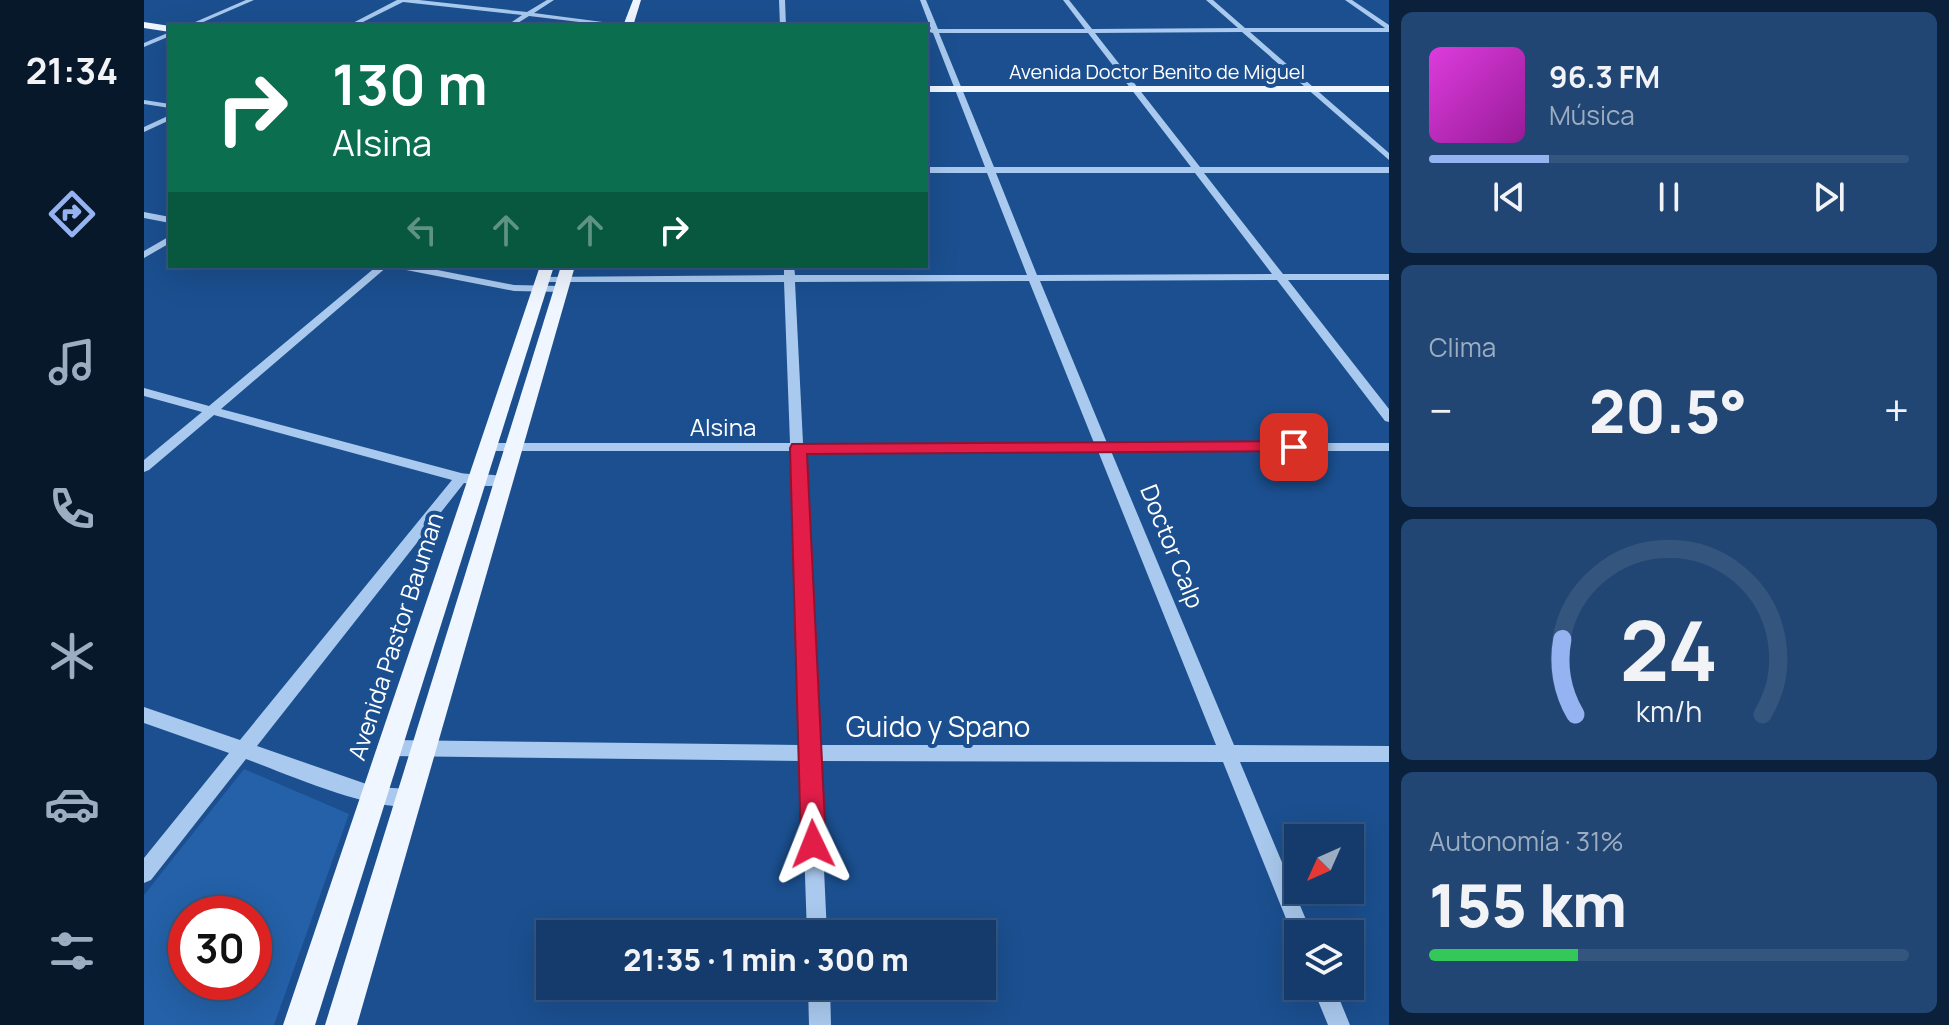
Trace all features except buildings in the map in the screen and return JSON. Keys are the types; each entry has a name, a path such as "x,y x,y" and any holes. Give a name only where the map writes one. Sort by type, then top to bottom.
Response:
{"main road":[{"path":"630,24 637,0"},
{"path":"144,25 168,31"},
{"name":"Avenida Doctor Benito de Miguel","path":"928,87 1389,86"},
{"path":"341,1025 503,480 554,279"},
{"name":"Avenida Pastor Bauman","path":"299,1025 390,748 468,480 488,447 554,279"}],"street":[{"path":"194,24 251,0"},
{"path":"354,24 402,0 612,24"},
{"path":"512,24 551,0"},
{"path":"782,0 783,24"},
{"name":"Doctor Calp","path":"923,0 1034,280 1296,920"},
{"path":"1066,0 1389,418"},
{"path":"1209,0 1389,157"},
{"path":"1348,0 1389,29"},
{"path":"928,31 1389,29"},
{"path":"144,45 168,32"},
{"path":"144,102 168,106"},
{"path":"144,130 168,118"},
{"path":"928,170 1389,170"},
{"path":"144,215 168,220"},
{"path":"144,255 168,240"},
{"path":"144,467 381,268"},
{"path":"425,268 554,279 790,272 1034,280 1389,277"},
{"path":"790,272 816,920"},
{"path":"144,392 468,480 503,480"},
{"name":"Alsina","path":"488,447 1389,447"},
{"path":"144,873 468,480"},
{"path":"144,715 375,796 410,798"},
{"name":"Guido y Spano","path":"390,748 810,753 1389,754"},
{"path":"819,1000 820,1025"},
{"path":"1329,1000 1339,1025"}],"shaded area":[{"path":"244,769 349,814 274,1025 144,1025 144,895"}],"route":[{"path":"813,844 798,448 1294,447"}]}
